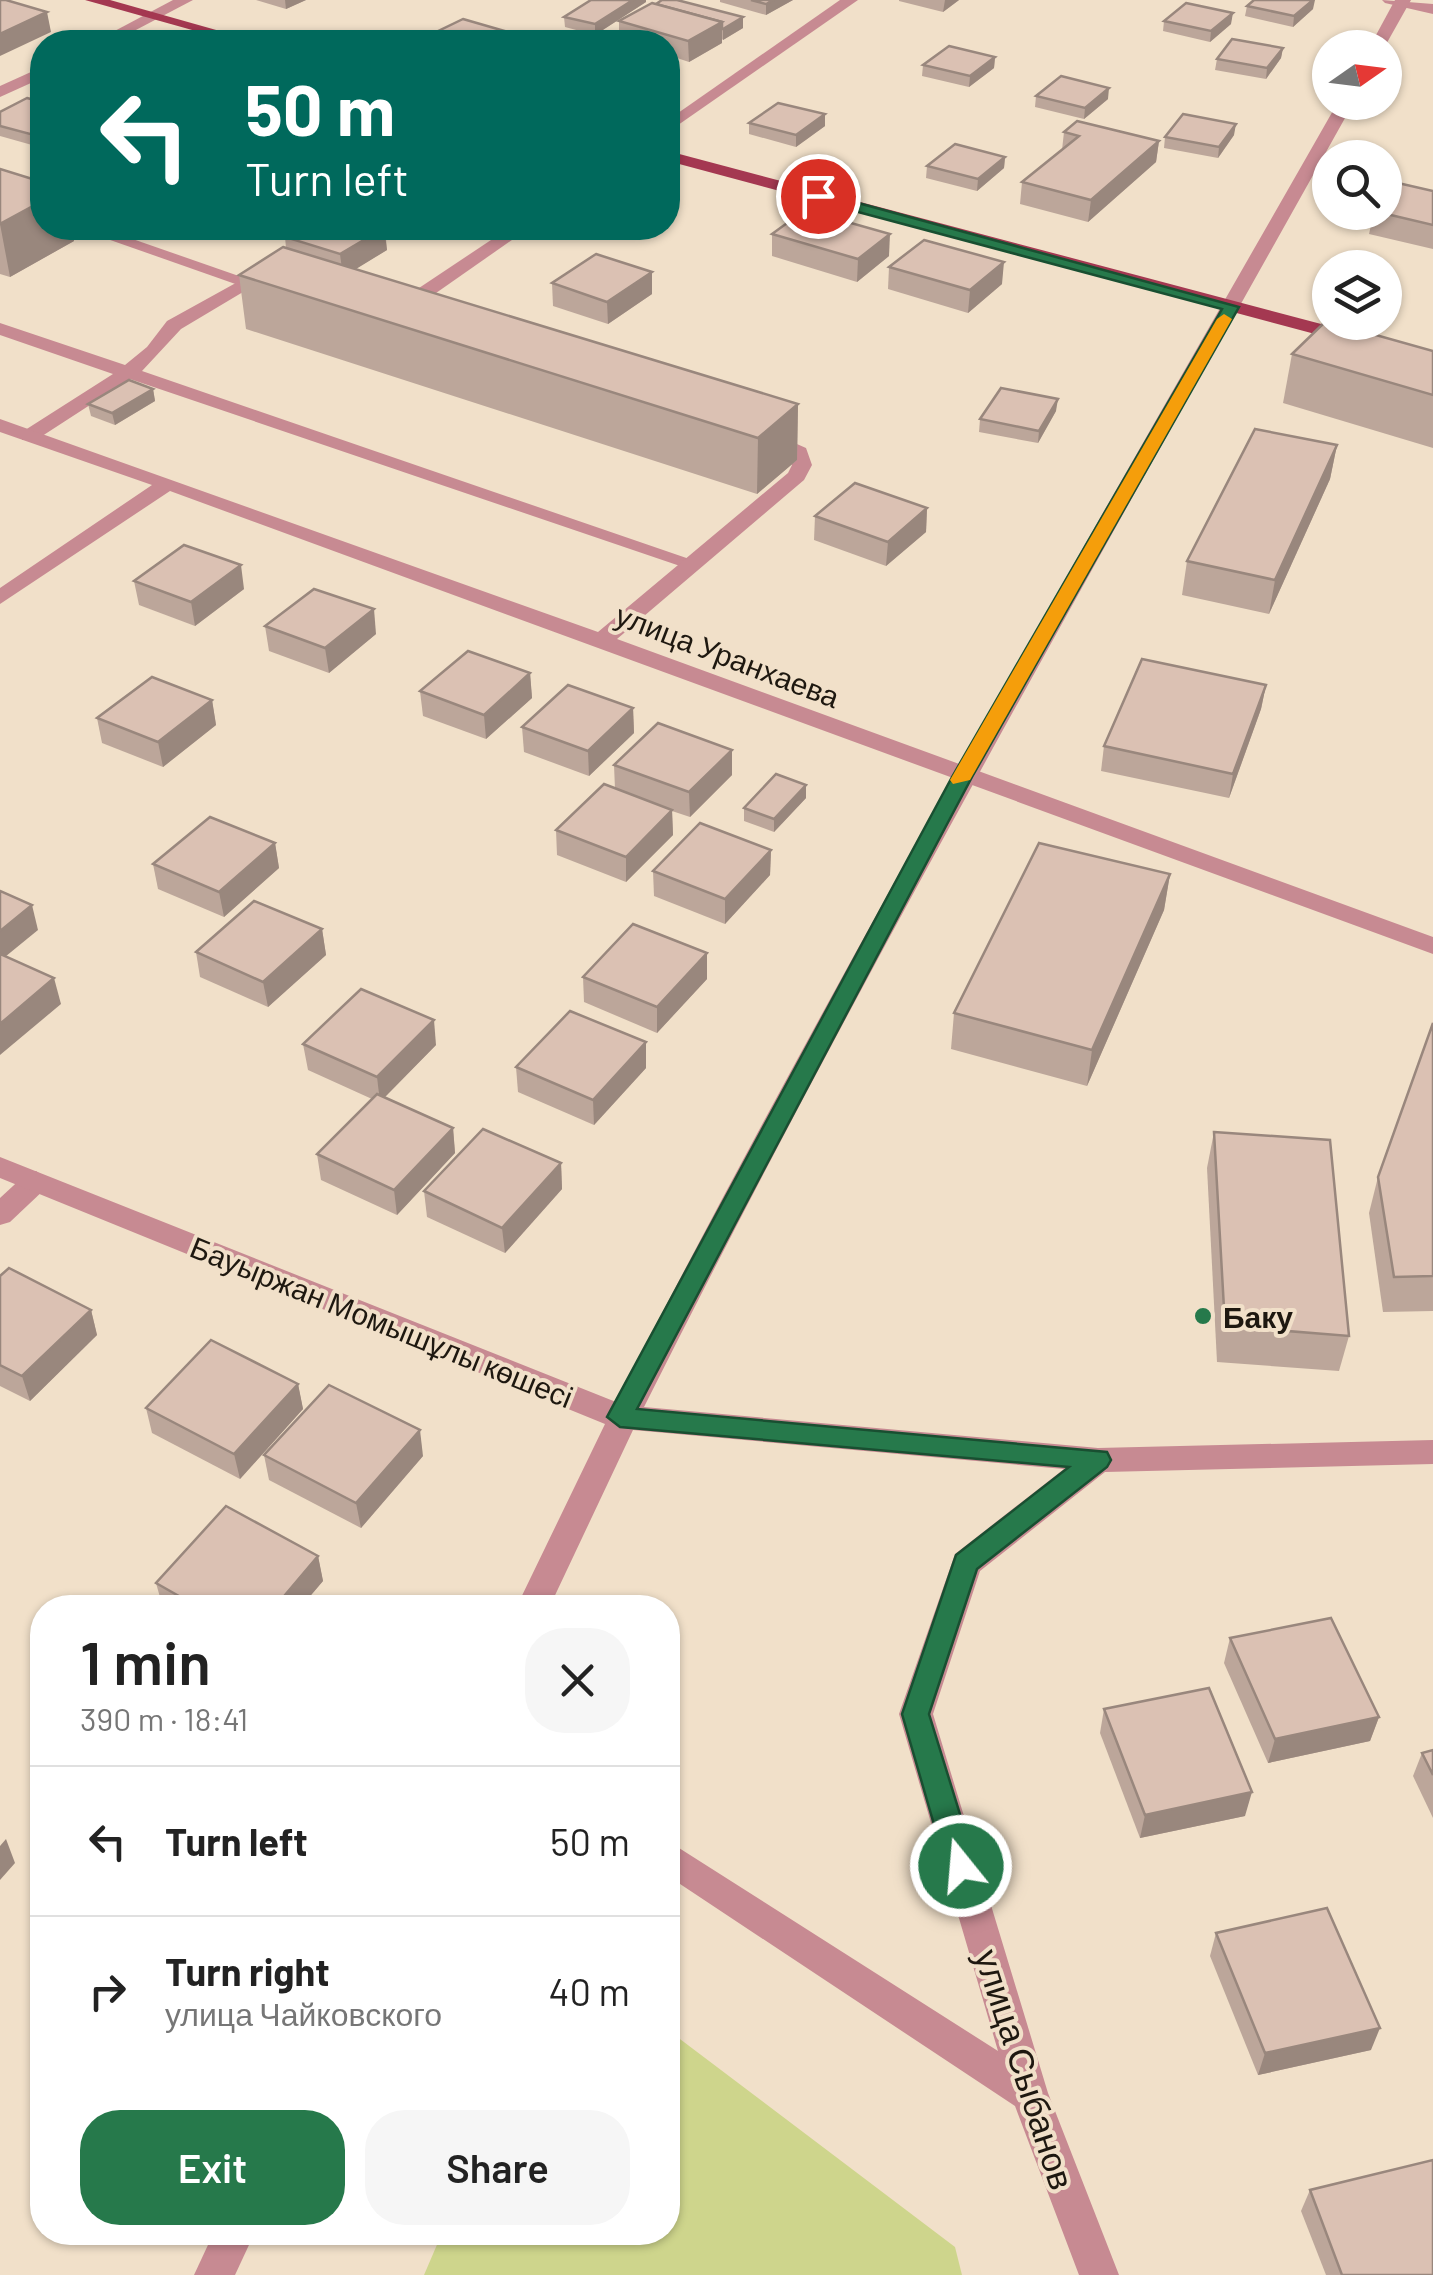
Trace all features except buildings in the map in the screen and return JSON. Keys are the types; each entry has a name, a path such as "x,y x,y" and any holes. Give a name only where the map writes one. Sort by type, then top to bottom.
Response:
{"main road":[{"path":"93,0 207,30"},
{"path":"680,159 1379,345"}],"street":[{"path":"126,30 185,0"},
{"path":"680,119 850,0"},
{"path":"1384,30 1398,1 1433,9"},
{"path":"0,92 30,78"},
{"path":"538,1595 620,1417 962,777 1336,120"},
{"path":"121,240 286,295"},
{"path":"386,327 504,240"},
{"path":"29,436 126,373 154,351 174,326 249,283"},
{"path":"0,328 690,563"},
{"name":"улица Уранхаева","path":"0,426 602,639 962,777 1433,946"},
{"path":"602,639 797,476 802,465 796,448 750,432"},
{"path":"0,598 166,485"},
{"name":"Бауыржан Момышұлы көшесі","path":"0,1167 620,1417 1098,1460 1433,1452"},
{"path":"0,1215 36,1181"},
{"name":"улица Сыбанов","path":"1098,1460 966,1562 916,1714 1029,2093 1099,2275"},
{"path":"680,1865 1029,2093"},
{"path":"214,2275 228,2245"}],"green space":[{"path":"680,2039 955,2247 962,2275 424,2275 437,2245 680,2245"}],"slow traffic":[{"path":"960,780 1224,319"}],"place":[{"name":"Баку","path":"1203,1316"}],"route":[{"path":"818,196 1231,307 962,777 620,1417 1098,1460 966,1562 916,1714 961,1866"}]}
